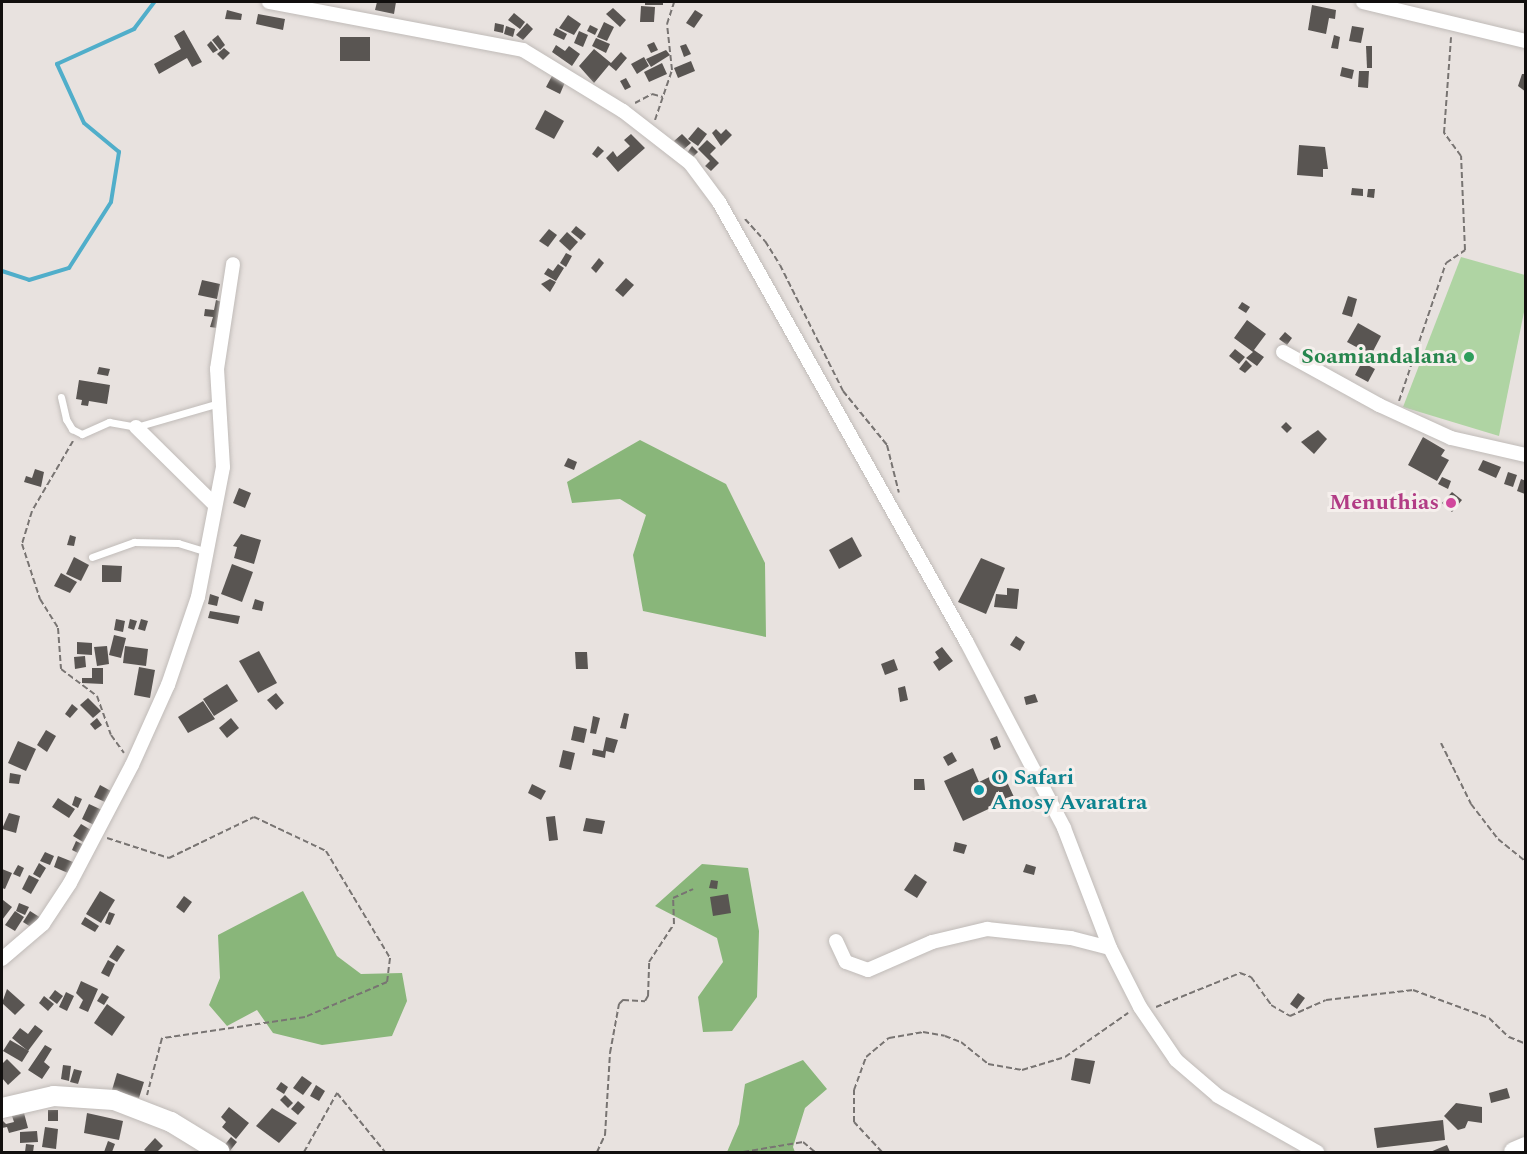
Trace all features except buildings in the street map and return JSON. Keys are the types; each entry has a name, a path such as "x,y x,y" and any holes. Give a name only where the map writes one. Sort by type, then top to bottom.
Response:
{"main road":[{"path":"2,1108 39,1098 82,1096 114,1100 143,1110 220,1152"},
{"path":"1514,1152 1526,1147"}],"street":[{"path":"269,2 335,8 522,50 654,132 690,162 719,202 889,510 966,641 1064,828 1110,948 1140,1007 1176,1060 1218,1096 1317,1152"},
{"path":"1363,2 1526,41"},
{"path":"2,959 43,924 91,842 132,765 168,685 198,597 223,467 217,369 233,264"},
{"path":"1283,352 1395,412 1451,438 1526,455"},
{"path":"136,427 215,505"},
{"path":"836,941 846,962 868,970 932,942 987,929 1071,938 1110,948"}],"lane":[{"path":"61,397 66,419 77,433 109,422 136,427 219,403"},
{"path":"92,557 134,542 178,543 208,552"}],"path":[{"path":"654,132 672,70 667,24 674,2"},
{"path":"1395,412 1446,262 1465,250 1461,156 1444,133 1452,24"},
{"path":"622,111 652,94 663,97"},
{"path":"742,218 765,241 780,265 843,391 887,445 900,498 896,509 889,510"},
{"path":"77,433 57,473 32,511 22,544 40,599 58,628 61,669 97,696 111,735 132,765"},
{"path":"1441,743 1471,804 1498,840 1526,862"},
{"path":"91,842 105,838 169,858 254,817 326,851 390,958 387,982 305,1017 162,1038 143,1110"},
{"path":"599,1152 605,1135 610,1053 619,1004 623,1000 645,1001 648,996 648,962 674,924 673,898 693,889"},
{"path":"882,1152 854,1122 854,1090 866,1056 889,1038 923,1032 945,1036 961,1042 987,1064 1022,1070 1065,1057 1140,1007 1169,1004 1240,973 1251,977 1271,1005 1290,1016 1326,1000 1413,990 1489,1018 1509,1037 1526,1044"},
{"path":"304,1152 337,1094 385,1152"},
{"path":"743,1152 803,1142 815,1152"},
{"path":"649,1152 675,1152"},
{"path":"695,1152 713,1152"},
{"path":"860,1152 866,1152"}],"green space":[{"name":"Soamiandalana","path":"1461,257 1525,275 1525,307 1499,436 1403,407"},
{"path":"640,440 726,484 765,563 766,637 643,611 633,555 646,515 620,499 572,503 567,482"},
{"path":"702,864 748,868 759,931 757,997 732,1031 703,1032 698,997 723,962 717,938 655,906"},
{"path":"303,891 337,956 361,974 402,973 407,1001 392,1036 322,1045 273,1033 257,1010 227,1026 209,1005 220,978 218,935"},
{"path":"803,1060 827,1089 805,1108 793,1147 795,1152 727,1152 739,1124 745,1084"}],"waterway":[{"path":"2,271 29,280 69,268 111,202 119,152 84,123 57,64 134,29 154,2"}],"place":[{"name":"Soamiandalana","path":"1469,357"},
{"name":"Menuthias","path":"1451,503"},
{"name":"O Safari Anosy Avaratra","path":"979,790"}]}
